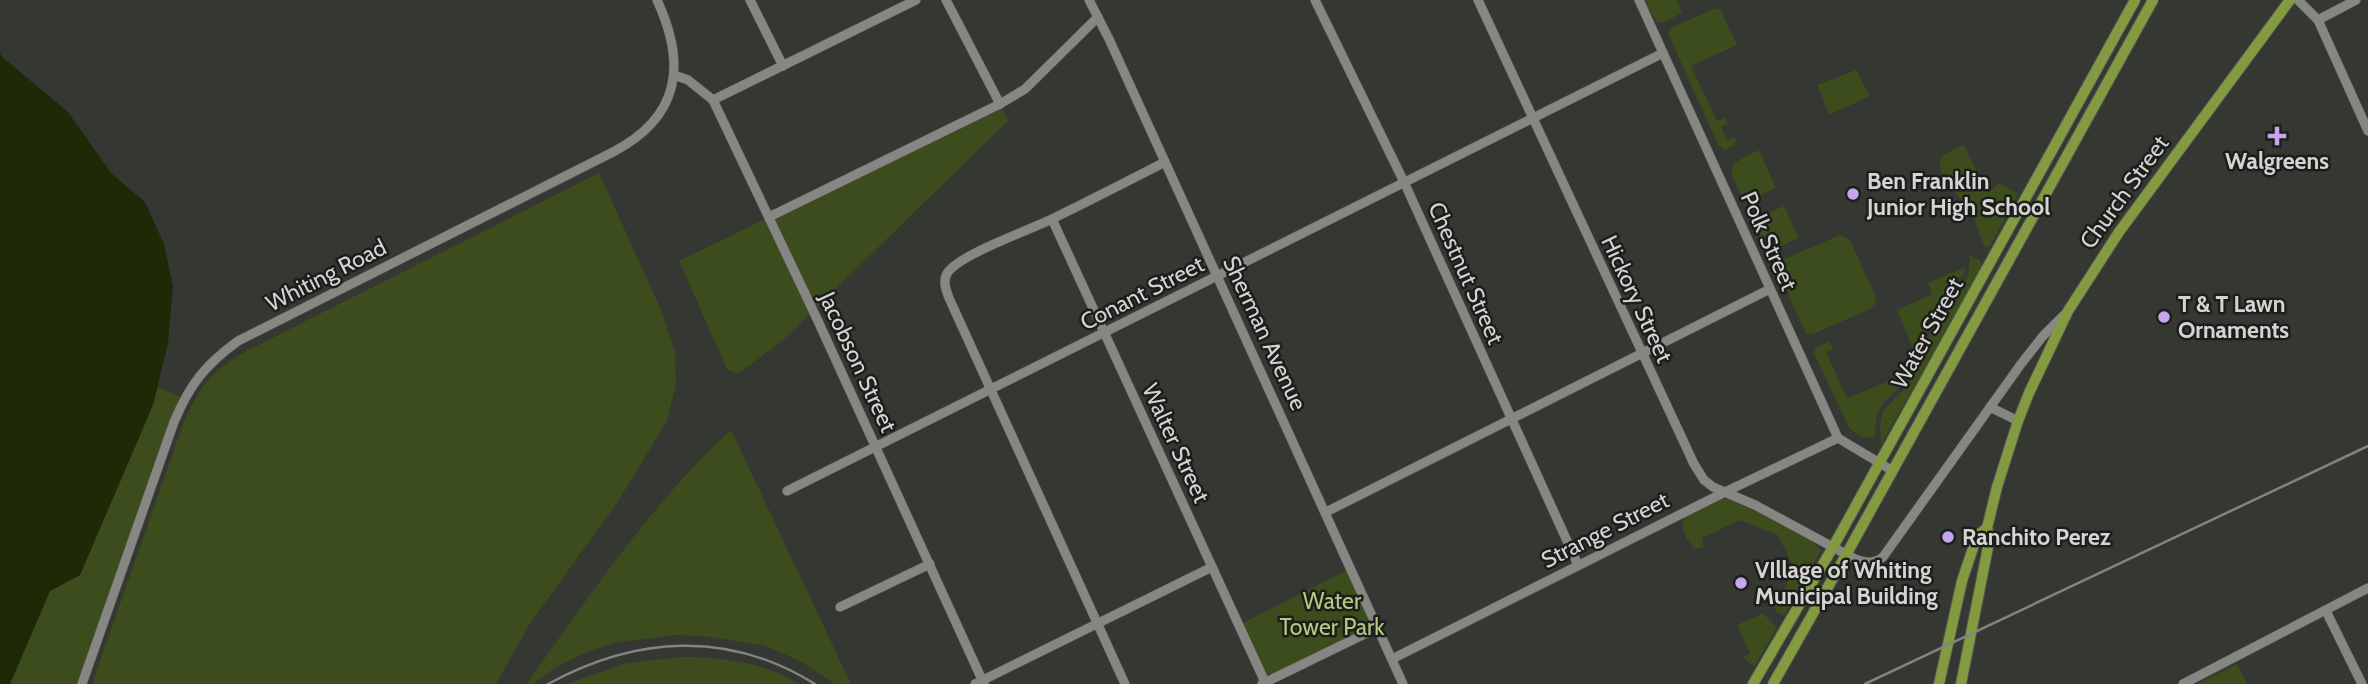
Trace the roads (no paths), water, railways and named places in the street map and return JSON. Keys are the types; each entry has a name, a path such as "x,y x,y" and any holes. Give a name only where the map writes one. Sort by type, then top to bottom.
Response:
{"main road":[{"name":"Water Street","path":"1753,684 1833,547 2135,0"},
{"name":"Water Street","path":"1773,684 2153,0"},
{"name":"Church Street","path":"2068,311 2119,232 2290,0"},
{"path":"1961,684 1990,537 1987,527 1997,487 2029,393 2068,311"},
{"path":"1939,684 1962,581 1977,536 1987,527"}],"street":[{"name":"Whiting Road","path":"82,684 174,422 192,384 210,363 238,341 627,145 656,118 669,95 674,75 671,36 657,0"},
{"path":"750,0 783,65"},
{"path":"713,100 916,0"},
{"path":"946,0 1000,104"},
{"name":"Sherman Avenue","path":"1089,0 1403,684"},
{"name":"Chestnut Street","path":"1315,0 1404,182 1578,565"},
{"name":"Hickory Street","path":"1478,0 1641,353 1704,480 1723,493 1755,505 1833,547"},
{"name":"Polk Street","path":"1639,0 1838,438"},
{"path":"2298,0 2318,20 2368,131"},
{"path":"2318,20 2356,0"},
{"path":"769,217 1026,89 1098,18"},
{"name":"Conant Street","path":"787,491 1663,52"},
{"name":"Jacobson Street","path":"674,75 688,80 713,100 930,564 981,683"},
{"path":"1125,684 990,391 945,286 948,272 972,256 1165,162"},
{"name":"Walter Street","path":"1052,219 1263,683"},
{"path":"1326,512 1770,289"},
{"name":"Church Street","path":"1833,547 1846,555 1870,563 1884,557 2043,336 2068,311"},
{"path":"1990,407 2018,421"},
{"path":"1838,438 1893,471"},
{"name":"Strange Street","path":"1392,659 1838,438"},
{"path":"841,607 930,564"},
{"path":"981,683 1212,567"},
{"path":"2183,684 2368,588"},
{"path":"2326,611 2362,684"},
{"path":"1263,683 1377,628"}],"railway":[{"path":"1865,684 2368,446"},
{"path":"548,684 615,656 682,646 749,654 815,684"}],"place":[{"name":"Walgreens","path":"2277,136"},
{"name":"Ben Franklin Junior High School","path":"1853,194"},
{"name":"T & T Lawn Ornaments","path":"2164,317"},
{"name":"Ranchito Perez","path":"1948,537"},
{"name":"VIllage of Whiting Municipal Building","path":"1741,583"}],"park label":[{"name":"Water Tower Park","path":"1332,614"}]}
